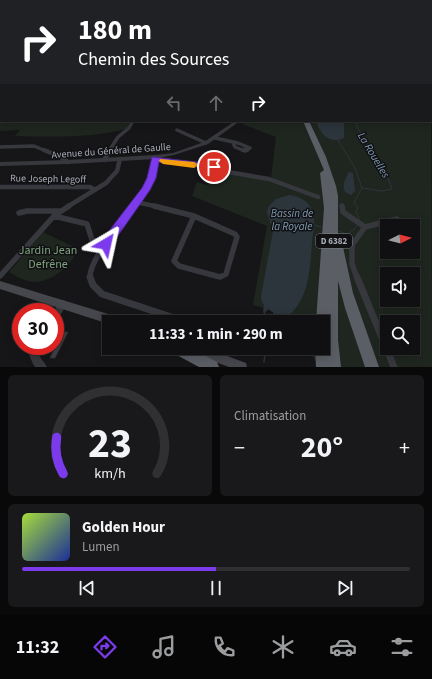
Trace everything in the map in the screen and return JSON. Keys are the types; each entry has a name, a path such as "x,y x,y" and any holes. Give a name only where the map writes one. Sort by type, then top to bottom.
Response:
{"highway":[{"name":"D 6382","path":"302,122 324,172 327,194 322,315"},
{"name":"D 6382","path":"306,122 324,159 334,196 332,340 334,367"},
{"path":"334,214 340,267 356,321 372,367"},
{"path":"191,355 212,367"},
{"path":"322,355 323,367"}],"main road":[{"path":"0,285 60,303"},
{"path":"64,304 102,317"},
{"path":"211,355 242,367"}],"street":[{"path":"104,160 118,137 129,128 132,122"},
{"name":"Avenue du Général de Gaulle","path":"0,164 155,158 186,151 206,143 237,122"},
{"path":"177,130 204,140 206,143"},
{"path":"214,138 233,143"},
{"path":"0,147 34,146 61,157 68,162"},
{"path":"165,315 102,294 93,287 89,279 90,270 106,244 146,190 152,178 155,158 214,167 222,171 269,179 318,197"},
{"path":"0,276 54,216 106,183 114,176 119,167 120,159"},
{"name":"Rue Joseph Legoff","path":"0,187 90,187 95,190"},
{"path":"136,202 194,216 235,234 237,237 226,274 220,277 178,266 174,261 194,216"},
{"path":"342,206 343,212 364,227 380,223"},
{"path":"19,213 27,211 61,211"},
{"path":"54,216 87,224 92,240 106,244"},
{"path":"364,227 352,245 352,264 394,367"},
{"path":"34,355 36,361 42,367"}],"green space":[{"path":"0,122 133,122 130,128 102,134 58,137 15,136 20,130 0,131"},
{"path":"245,122 431,122 432,367 319,367 311,355 330,355 330,315 288,315 253,305 267,226 192,196 197,182 207,185 221,171 271,179 276,137 242,124"},
{"name":"Jardin Jean Defrêne","path":"43,232 74,247 76,252 70,263 54,276 35,282 28,281 9,272"}],"water":[{"path":"316,122 344,122 344,138 339,140 330,139 323,134"},
{"path":"349,172 353,173 355,191 351,195 345,192 344,186 345,179"},
{"name":"Bassin de la Royale","path":"289,195 300,198 308,204 312,210 314,222 307,283 300,302 289,315 277,315 268,309 265,313 263,311 264,304 262,303 261,296 273,231 267,212 269,206 276,199"}],"building":[{"path":"64,332 68,332 64,340"},
{"path":"51,355 56,355 55,358 50,358"}],"waterway":[{"name":"La Rouelles","path":"355,122 364,139 385,171 392,189 382,191 362,188"},
{"path":"338,140 355,168 362,188"},
{"name":"La Rouelles","path":"360,221 356,212 358,208 354,202 362,188"},
{"path":"314,225 321,227"},
{"name":"La Rouelles","path":"339,231 348,235 358,225"},
{"path":"264,362 265,355"}],"slow traffic":[{"path":"163,161 194,165"}],"route":[{"path":"106,244 146,190 152,178 155,159 214,167"}]}
